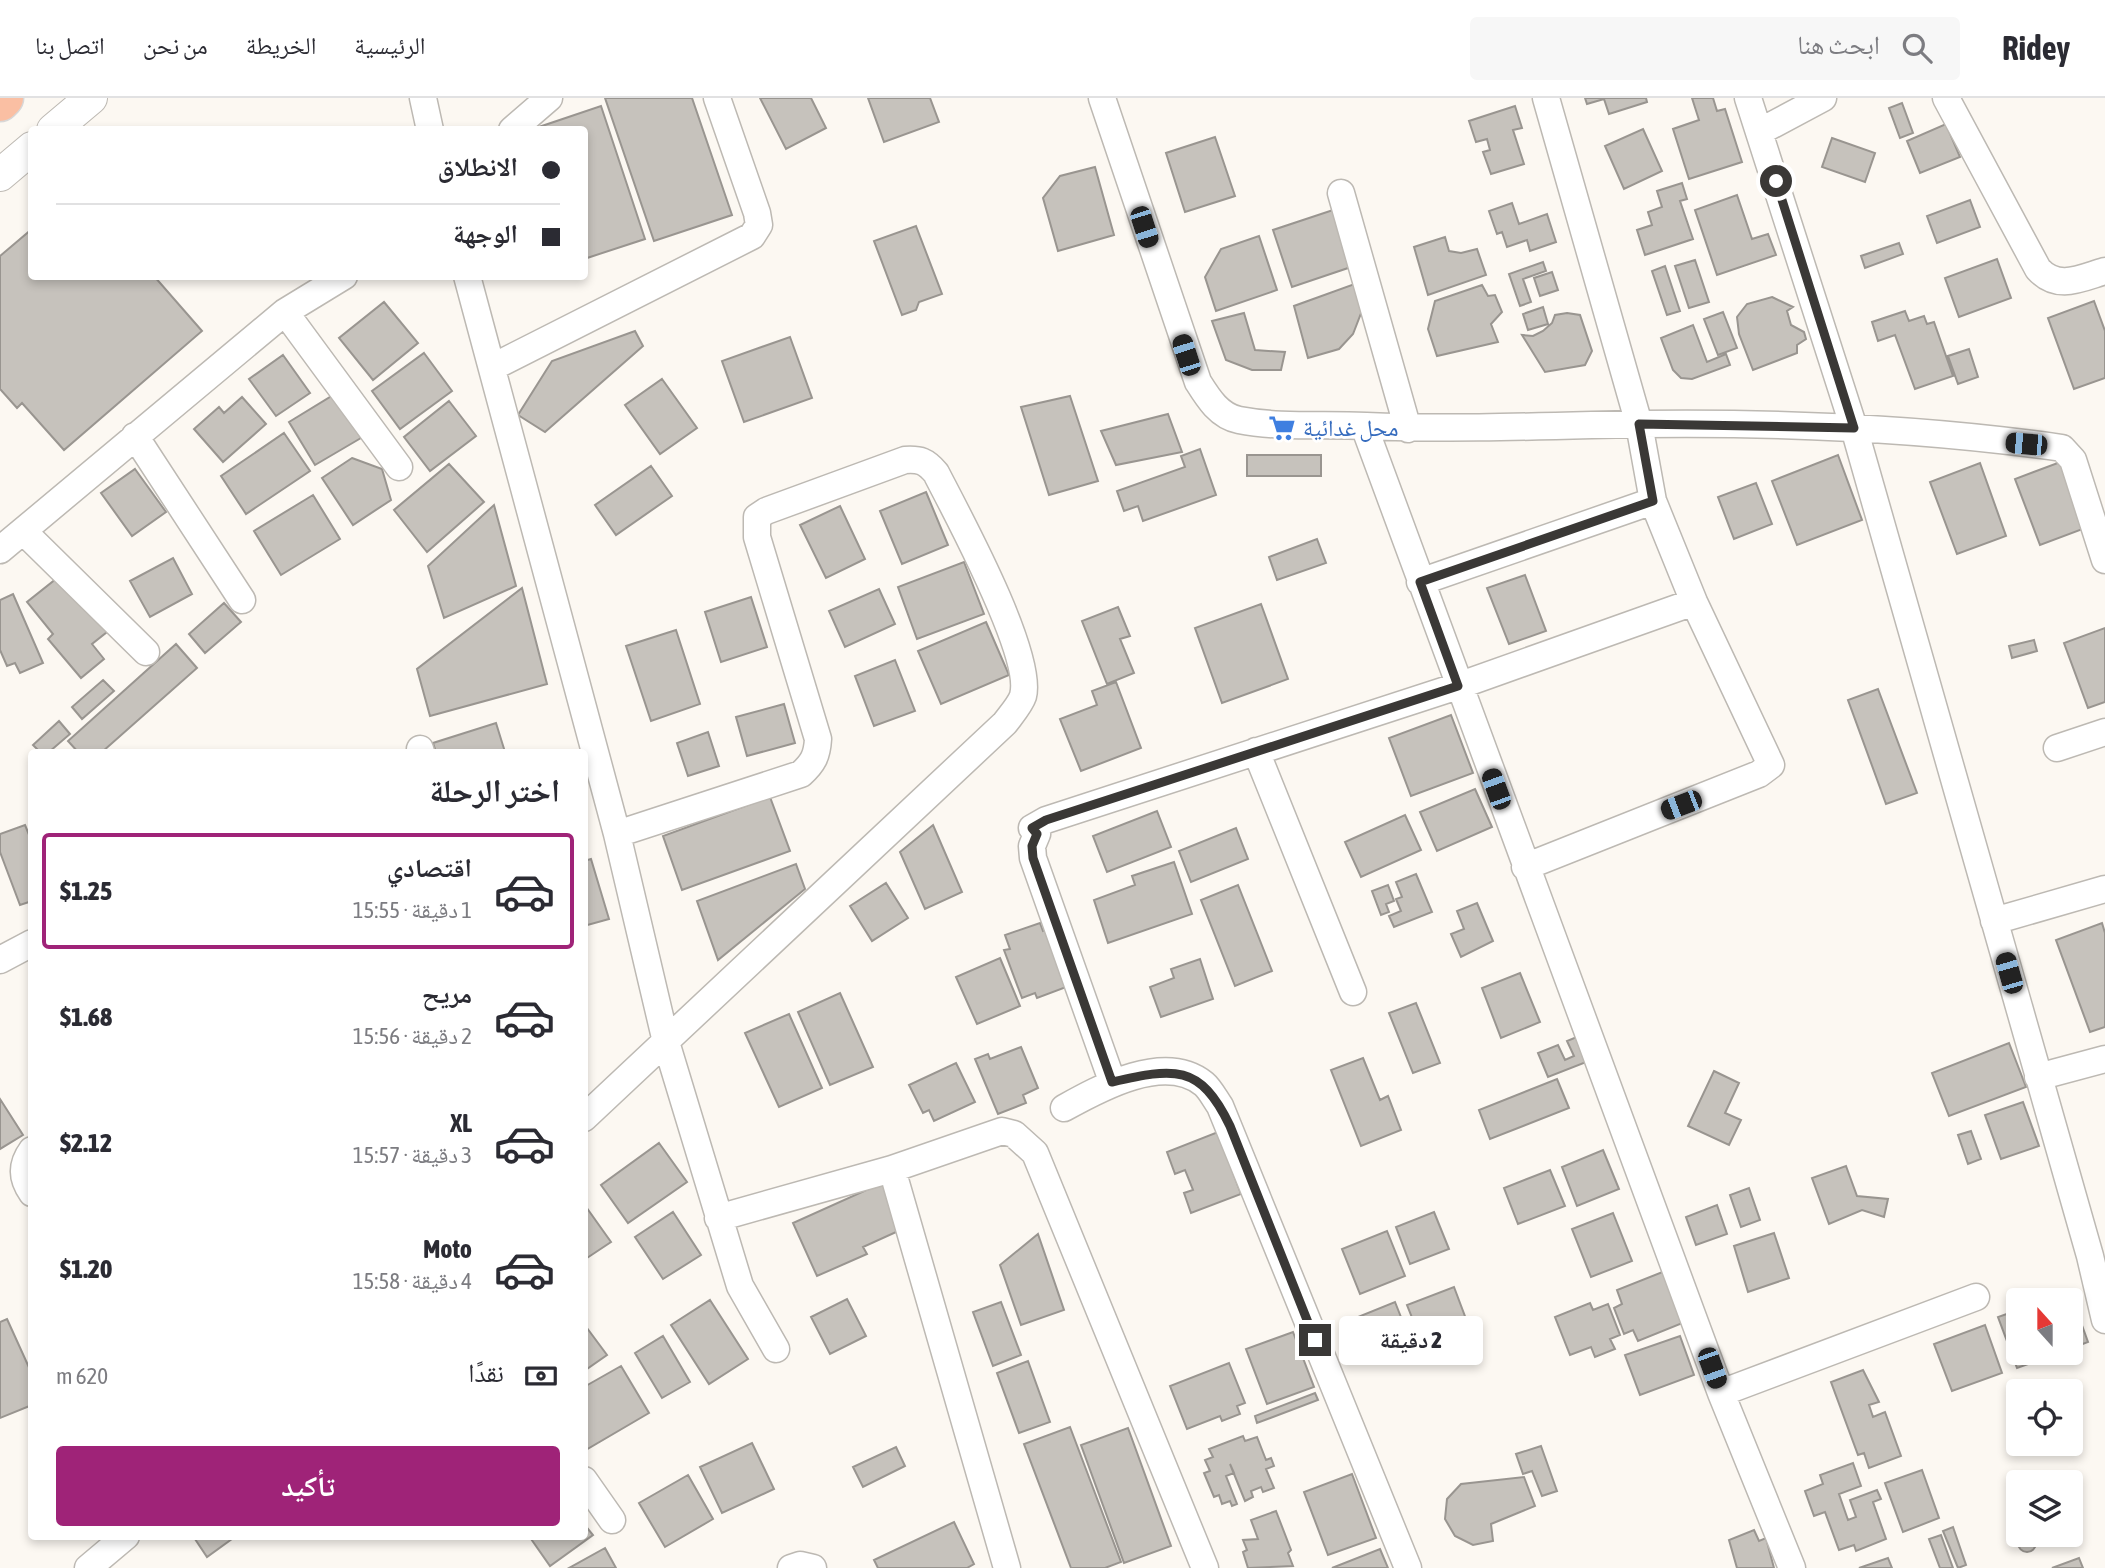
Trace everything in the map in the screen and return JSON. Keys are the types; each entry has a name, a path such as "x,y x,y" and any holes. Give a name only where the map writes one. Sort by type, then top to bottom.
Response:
{"highway":[{"path":"0,102 4,98"}],"street":[{"path":"58,126 91,98"},
{"path":"423,98 429,126"},
{"path":"517,126 550,98"},
{"path":"493,367 752,236 759,225 757,213 717,98"},
{"path":"1102,98 1186,355 1198,382 1214,407 1237,420 1318,428 1364,426 1408,429 1639,424 1854,428 2062,448 2069,453 2076,468 2105,560"},
{"path":"1525,867 1759,774 1770,765 1694,602 1653,501 1639,424 1546,98"},
{"path":"1748,98 1761,131 1854,428 2038,1077 2098,1253 2105,1320"},
{"path":"1761,131 1823,98"},
{"path":"1946,98 2046,278 2069,282 2105,271"},
{"path":"0,175 28,151"},
{"path":"1340,193 1408,429"},
{"path":"0,550 285,312 337,280"},
{"path":"468,280 617,834 666,1042 740,1286 776,1349"},
{"path":"285,312 399,467"},
{"path":"1364,426 1721,1393 1792,1568"},
{"path":"135,436 242,600"},
{"path":"588,1114 1005,723 1023,696 1020,666 1009,624 936,473 928,464 919,459 905,460 766,511 757,517 757,537 818,739 817,754 811,765 801,774 617,834"},
{"path":"1420,582 1653,501"},
{"path":"23,531 146,652"},
{"path":"1112,1082 1033,858 1032,846 1037,834 1032,828 1046,820 1458,686 1694,602"},
{"path":"2057,748 2105,732"},
{"path":"1256,751 1353,992"},
{"path":"1994,922 2105,889"},
{"path":"0,960 28,945"},
{"path":"2038,1077 2105,1059"},
{"path":"1064,1108 1112,1082 1151,1073 1183,1074 1204,1084 1220,1106 1408,1568"},
{"path":"718,1218 892,1169 1002,1131 1014,1134 1035,1153 1205,1568"},
{"path":"28,1156 24,1162 24,1182 28,1188"},
{"path":"892,1169 1007,1568"},
{"path":"1721,1393 1976,1297"},
{"path":"588,1486 611,1520"},
{"path":"88,1568 121,1540"},
{"path":"791,1568 800,1565 813,1568"}],"building":[{"path":"605,98 692,98 732,215 654,241"},
{"path":"760,98 811,98 826,128 786,149"},
{"path":"868,98 930,98 939,122 884,142"},
{"path":"1585,98 1646,98 1647,102 1609,114 1604,99 1587,104"},
{"path":"1692,98 1713,98 1717,111 1725,109 1742,162 1689,179 1673,129 1699,120"},
{"path":"1902,103 1913,133 1900,138 1889,108"},
{"path":"601,106 645,239 588,258 588,126 542,126"},
{"path":"1515,106 1522,128 1513,130 1524,164 1491,174 1483,152 1490,150 1487,139 1476,142 1469,121"},
{"path":"1946,124 1960,157 1920,173 1907,141"},
{"path":"1643,129 1662,171 1624,189 1605,146"},
{"path":"1215,137 1235,196 1185,212 1166,153"},
{"path":"1832,138 1875,153 1865,182 1822,167"},
{"path":"1095,167 1114,235 1058,251 1043,198 1060,176"},
{"path":"1682,183 1687,199 1680,201 1693,239 1645,255 1637,230 1652,225 1648,212 1662,207 1657,191"},
{"path":"1737,195 1752,239 1768,234 1776,255 1717,275 1695,210"},
{"path":"1970,200 1980,227 1937,243 1927,216"},
{"path":"1512,203 1519,224 1547,214 1556,242 1530,251 1527,240 1507,247 1502,232 1497,234 1489,211"},
{"path":"1333,210 1351,267 1292,287 1273,230"},
{"path":"916,226 942,294 919,302 916,310 902,315 874,241"},
{"path":"28,232 28,280 157,280 202,331 64,450 22,403 17,408 0,389 0,256"},
{"path":"1259,236 1277,290 1216,311 1205,277 1221,249"},
{"path":"1445,237 1449,251 1461,253 1477,249 1486,275 1428,295 1414,247"},
{"path":"1899,243 1903,254 1865,268 1861,256"},
{"path":"1997,259 2011,298 1959,317 1945,278"},
{"path":"1695,260 1709,302 1689,308 1675,266"},
{"path":"1543,262 1546,271 1523,279 1531,302 1520,306 1509,274"},
{"path":"1665,266 1680,311 1667,315 1652,271"},
{"path":"1552,272 1558,290 1540,296 1534,278"},
{"path":"1360,282 1363,308 1353,334 1339,349 1308,358 1294,306"},
{"path":"1482,285 1488,296 1495,295 1502,312 1491,324 1498,342 1437,356 1428,329 1435,301"},
{"path":"1772,297 1793,307 1787,311 1791,325 1804,332 1806,339 1797,345 1797,353 1753,370 1739,334 1737,317 1747,304"},
{"path":"2094,301 2105,331 2105,378 2074,389 2048,318"},
{"path":"384,302 418,343 373,380 339,338"},
{"path":"1543,307 1548,324 1528,330 1523,314"},
{"path":"1905,311 1909,321 1924,316 1927,324 1934,322 1953,376 1915,389 1895,335 1878,341 1872,322"},
{"path":"1723,312 1737,348 1718,355 1704,319"},
{"path":"1244,313 1255,350 1285,352 1281,370 1252,370 1226,360 1212,321"},
{"path":"1555,315 1580,315 1592,351 1585,365 1545,372 1522,335 1533,336 1552,323"},
{"path":"1693,325 1707,362 1726,354 1730,365 1692,379 1681,378 1673,370 1661,338"},
{"path":"635,331 643,346 545,432 518,415 552,361"},
{"path":"790,337 812,398 744,422 722,361"},
{"path":"1969,349 1978,377 1958,384 1948,356"},
{"path":"424,353 452,391 400,429 372,391"},
{"path":"283,355 310,393 276,416 249,379"},
{"path":"662,379 697,428 660,454 625,405"},
{"path":"335,394 361,438 315,465 289,422"},
{"path":"1070,396 1098,481 1049,495 1021,407"},
{"path":"242,397 266,424 223,462 194,429 219,407 224,413"},
{"path":"449,401 476,436 430,471 404,437"},
{"path":"1168,414 1182,452 1116,465 1101,431"},
{"path":"284,433 310,471 246,514 221,476"},
{"path":"1200,449 1216,495 1143,521 1138,506 1124,511 1117,491 1185,467 1181,456"},
{"path":"1247,455 1321,455 1321,476 1247,476"},
{"path":"1838,455 1862,520 1797,545 1772,481"},
{"path":"352,458 382,469 391,500 353,525 322,478"},
{"path":"2063,461 2088,527 2040,545 2015,479"},
{"path":"1980,463 2006,536 1957,554 1930,482"},
{"path":"449,464 484,502 427,552 394,510"},
{"path":"651,466 672,496 616,535 595,505"},
{"path":"135,469 166,512 132,536 101,493"},
{"path":"1756,483 1772,524 1734,539 1718,497"},
{"path":"926,492 948,545 902,564 880,511"},
{"path":"313,495 340,539 281,575 254,531"},
{"path":"494,505 516,586 444,618 428,566"},
{"path":"840,506 865,559 826,578 800,525"},
{"path":"1317,539 1326,563 1277,580 1269,557"},
{"path":"173,558 192,594 150,617 130,581"},
{"path":"964,562 984,614 917,639 898,587"},
{"path":"61,575 107,632 92,644 104,659 81,678 48,639 53,634 27,602"},
{"path":"1525,575 1546,631 1509,644 1487,588"},
{"path":"522,588 547,684 430,716 417,669"},
{"path":"879,589 895,624 845,647 829,611"},
{"path":"13,594 43,663 20,673 15,663 7,666 0,650 0,600"},
{"path":"751,597 767,647 721,662 705,612"},
{"path":"224,603 241,622 205,653 189,634"},
{"path":"1261,604 1288,679 1222,703 1195,628"},
{"path":"1118,607 1130,636 1120,639 1134,673 1107,684 1082,621"},
{"path":"986,622 1009,675 941,704 918,651"},
{"path":"2105,628 2105,702 2088,708 2064,643"},
{"path":"676,630 700,704 651,721 626,646"},
{"path":"2034,640 2037,651 2012,658 2009,646"},
{"path":"176,644 197,668 105,749 75,749 68,741"},
{"path":"895,660 915,711 874,726 855,676"},
{"path":"103,680 114,691 82,719 72,707"},
{"path":"1116,682 1141,748 1081,771 1060,719 1097,705 1092,691"},
{"path":"1878,689 1917,793 1886,804 1848,700"},
{"path":"784,704 795,743 747,756 736,717"},
{"path":"1451,715 1473,773 1411,796 1389,738"},
{"path":"59,721 70,734 52,749 37,749 33,745"},
{"path":"496,723 504,749 435,749 433,743"},
{"path":"708,732 719,766 688,776 677,743"},
{"path":"1475,789 1492,827 1437,851 1420,812"},
{"path":"770,797 790,851 682,890 663,836"},
{"path":"1157,811 1171,847 1107,872 1093,836"},
{"path":"1405,815 1421,850 1361,877 1345,842"},
{"path":"25,825 28,832 28,902 20,905 0,852 0,834"},
{"path":"933,825 962,892 925,909 900,852"},
{"path":"1236,828 1248,859 1191,882 1179,851"},
{"path":"591,859 609,919 588,925 588,860"},
{"path":"1174,862 1192,914 1108,943 1094,900 1135,885 1132,876"},
{"path":"796,864 805,889 718,960 697,901"},
{"path":"1416,874 1432,912 1394,927 1389,916 1401,911 1396,899 1402,897 1396,882"},
{"path":"886,883 908,918 872,941 850,906"},
{"path":"1238,885 1272,971 1235,986 1201,900"},
{"path":"1388,885 1394,901 1386,904 1389,912 1381,915 1372,891"},
{"path":"1477,903 1493,941 1461,957 1451,934 1464,929 1457,911"},
{"path":"1040,923 1043,931 1048,929 1069,986 1037,998 1035,993 1022,998 1004,950 1010,949 1005,935"},
{"path":"2102,923 2105,933 2105,1027 2090,1032 2056,940"},
{"path":"1000,958 1020,1006 977,1024 956,977"},
{"path":"1200,959 1213,999 1161,1017 1150,987 1174,978 1171,969"},
{"path":"1520,973 1540,1022 1501,1038 1482,988"},
{"path":"840,993 873,1067 830,1085 798,1012"},
{"path":"1416,1003 1440,1063 1413,1073 1389,1013"},
{"path":"789,1014 822,1088 779,1107 745,1033"},
{"path":"1584,1034 1594,1059 1548,1077 1538,1053 1558,1045 1565,1060 1574,1056 1567,1041"},
{"path":"2009,1043 2026,1087 1949,1116 1932,1073"},
{"path":"1021,1047 1038,1088 1023,1095 1026,1103 998,1114 975,1059 988,1054 990,1059"},
{"path":"1363,1058 1380,1100 1388,1096 1401,1130 1361,1146 1331,1070"},
{"path":"956,1063 975,1102 934,1121 929,1110 923,1113 909,1085"},
{"path":"1714,1071 1739,1083 1725,1113 1741,1120 1729,1145 1688,1126"},
{"path":"1557,1079 1569,1108 1490,1139 1479,1110"},
{"path":"0,1099 23,1135 0,1149"},
{"path":"2023,1102 2039,1146 2001,1159 1985,1115"},
{"path":"1971,1131 1981,1159 1968,1164 1958,1135"},
{"path":"1218,1132 1241,1194 1191,1213 1184,1193 1193,1190 1185,1170 1175,1174 1167,1152"},
{"path":"659,1143 687,1182 628,1223 601,1185"},
{"path":"1603,1150 1619,1189 1577,1206 1562,1167"},
{"path":"1846,1166 1857,1196 1888,1199 1884,1217 1862,1210 1829,1224 1812,1178"},
{"path":"1550,1170 1565,1206 1518,1224 1504,1188"},
{"path":"884,1182 905,1228 863,1247 867,1254 817,1276 793,1223"},
{"path":"1749,1188 1760,1220 1741,1227 1730,1195"},
{"path":"1717,1205 1727,1234 1696,1245 1686,1217"},
{"path":"588,1210 611,1242 588,1257"},
{"path":"673,1212 701,1255 663,1279 635,1237"},
{"path":"1434,1212 1449,1249 1410,1264 1396,1227"},
{"path":"1613,1213 1632,1261 1591,1277 1572,1229"},
{"path":"1387,1231 1405,1276 1360,1294 1342,1249"},
{"path":"1774,1233 1789,1278 1748,1292 1734,1246"},
{"path":"1038,1234 1064,1310 1021,1325 1000,1265"},
{"path":"1665,1271 1685,1322 1638,1341 1633,1330 1624,1334 1614,1308 1622,1304 1617,1290"},
{"path":"1454,1287 1469,1327 1423,1345 1407,1305"},
{"path":"847,1299 866,1336 830,1354 811,1317"},
{"path":"710,1300 748,1359 709,1384 671,1325"},
{"path":"1001,1302 1021,1355 993,1366 973,1312"},
{"path":"1395,1302 1412,1345 1370,1361 1353,1319"},
{"path":"1590,1303 1593,1310 1608,1304 1620,1335 1610,1339 1615,1349 1595,1357 1591,1347 1570,1355 1555,1317"},
{"path":"2006,1314 2006,1338 1998,1317"},
{"path":"7,1319 28,1365 28,1407 0,1418 0,1322"},
{"path":"1985,1325 2002,1373 1952,1391 1934,1344"},
{"path":"2083,1328 2088,1342 2083,1344"},
{"path":"588,1329 607,1355 588,1368"},
{"path":"1293,1332 1314,1387 1267,1404 1246,1349"},
{"path":"663,1336 690,1382 662,1398 635,1353"},
{"path":"1680,1336 1694,1375 1640,1395 1625,1355"},
{"path":"1028,1361 1050,1422 1019,1433 997,1373"},
{"path":"1229,1363 1245,1403 1237,1406 1240,1414 1222,1421 1220,1416 1187,1429 1170,1386"},
{"path":"621,1366 649,1413 588,1449 588,1385"},
{"path":"1863,1370 1879,1402 1869,1405 1873,1417 1885,1412 1901,1456 1869,1468 1864,1453 1858,1455 1831,1382"},
{"path":"1315,1393 1318,1400 1257,1423 1255,1416"},
{"path":"1070,1427 1121,1562 1105,1568 1071,1568 1024,1444"},
{"path":"1128,1428 1171,1546 1124,1563 1081,1445"},
{"path":"1243,1436 1245,1441 1257,1437 1266,1460 1271,1458 1274,1466 1266,1469 1274,1488 1263,1492 1261,1487 1251,1491 1253,1497 1245,1501 1234,1473 1226,1476 1237,1504 1232,1506 1230,1501 1222,1504 1219,1495 1214,1497 1204,1473 1210,1471 1205,1460 1213,1457 1209,1449"},
{"path":"752,1443 774,1489 722,1513 700,1467"},
{"path":"1541,1446 1557,1491 1542,1496 1532,1471 1523,1474 1516,1454"},
{"path":"896,1447 905,1466 863,1487 853,1467"},
{"path":"1853,1463 1861,1486 1839,1494 1848,1520 1856,1517 1850,1500 1877,1490 1881,1499 1873,1502 1886,1539 1856,1551 1854,1545 1839,1550 1825,1512 1814,1516 1805,1491 1823,1484 1820,1475"},
{"path":"1922,1470 1939,1518 1903,1532 1885,1483"},
{"path":"1352,1474 1376,1538 1328,1555 1304,1492"},
{"path":"688,1475 713,1519 665,1547 639,1503"},
{"path":"1524,1477 1535,1506 1491,1524 1493,1541 1473,1545 1455,1536 1445,1519 1447,1499 1461,1484"},
{"path":"1276,1511 1291,1550 1288,1553 1293,1566 1248,1568 1243,1552 1247,1550 1243,1540 1258,1539 1251,1520"},
{"path":"954,1522 974,1564 967,1568 878,1568 874,1560"},
{"path":"1953,1527 1966,1565 1958,1568 1943,1531"},
{"path":"1754,1530 1759,1541 1766,1538 1774,1568 1737,1568 1729,1540"},
{"path":"1941,1535 1953,1568 1940,1568 1929,1539"},
{"path":"196,1540 230,1540 207,1557"},
{"path":"532,1540 586,1540 550,1566"},
{"path":"2018,1547 2036,1547 2031,1552"},
{"path":"605,1548 616,1568 569,1568"},
{"path":"1380,1549 1388,1568 1332,1568"},
{"path":"1888,1558 1892,1568 1859,1568"},
{"path":"2079,1558 2083,1568 2052,1568"}],"place":[{"name":"محل غدائية","path":"1282,428"}],"route":[{"path":"1315,1340 1252,1188 1230,1126 1204,1084 1183,1074 1151,1073 1112,1082 1033,858 1032,846 1037,834 1032,828 1046,820 1458,686 1420,582 1653,501 1639,424 1854,428 1776,181"}]}
